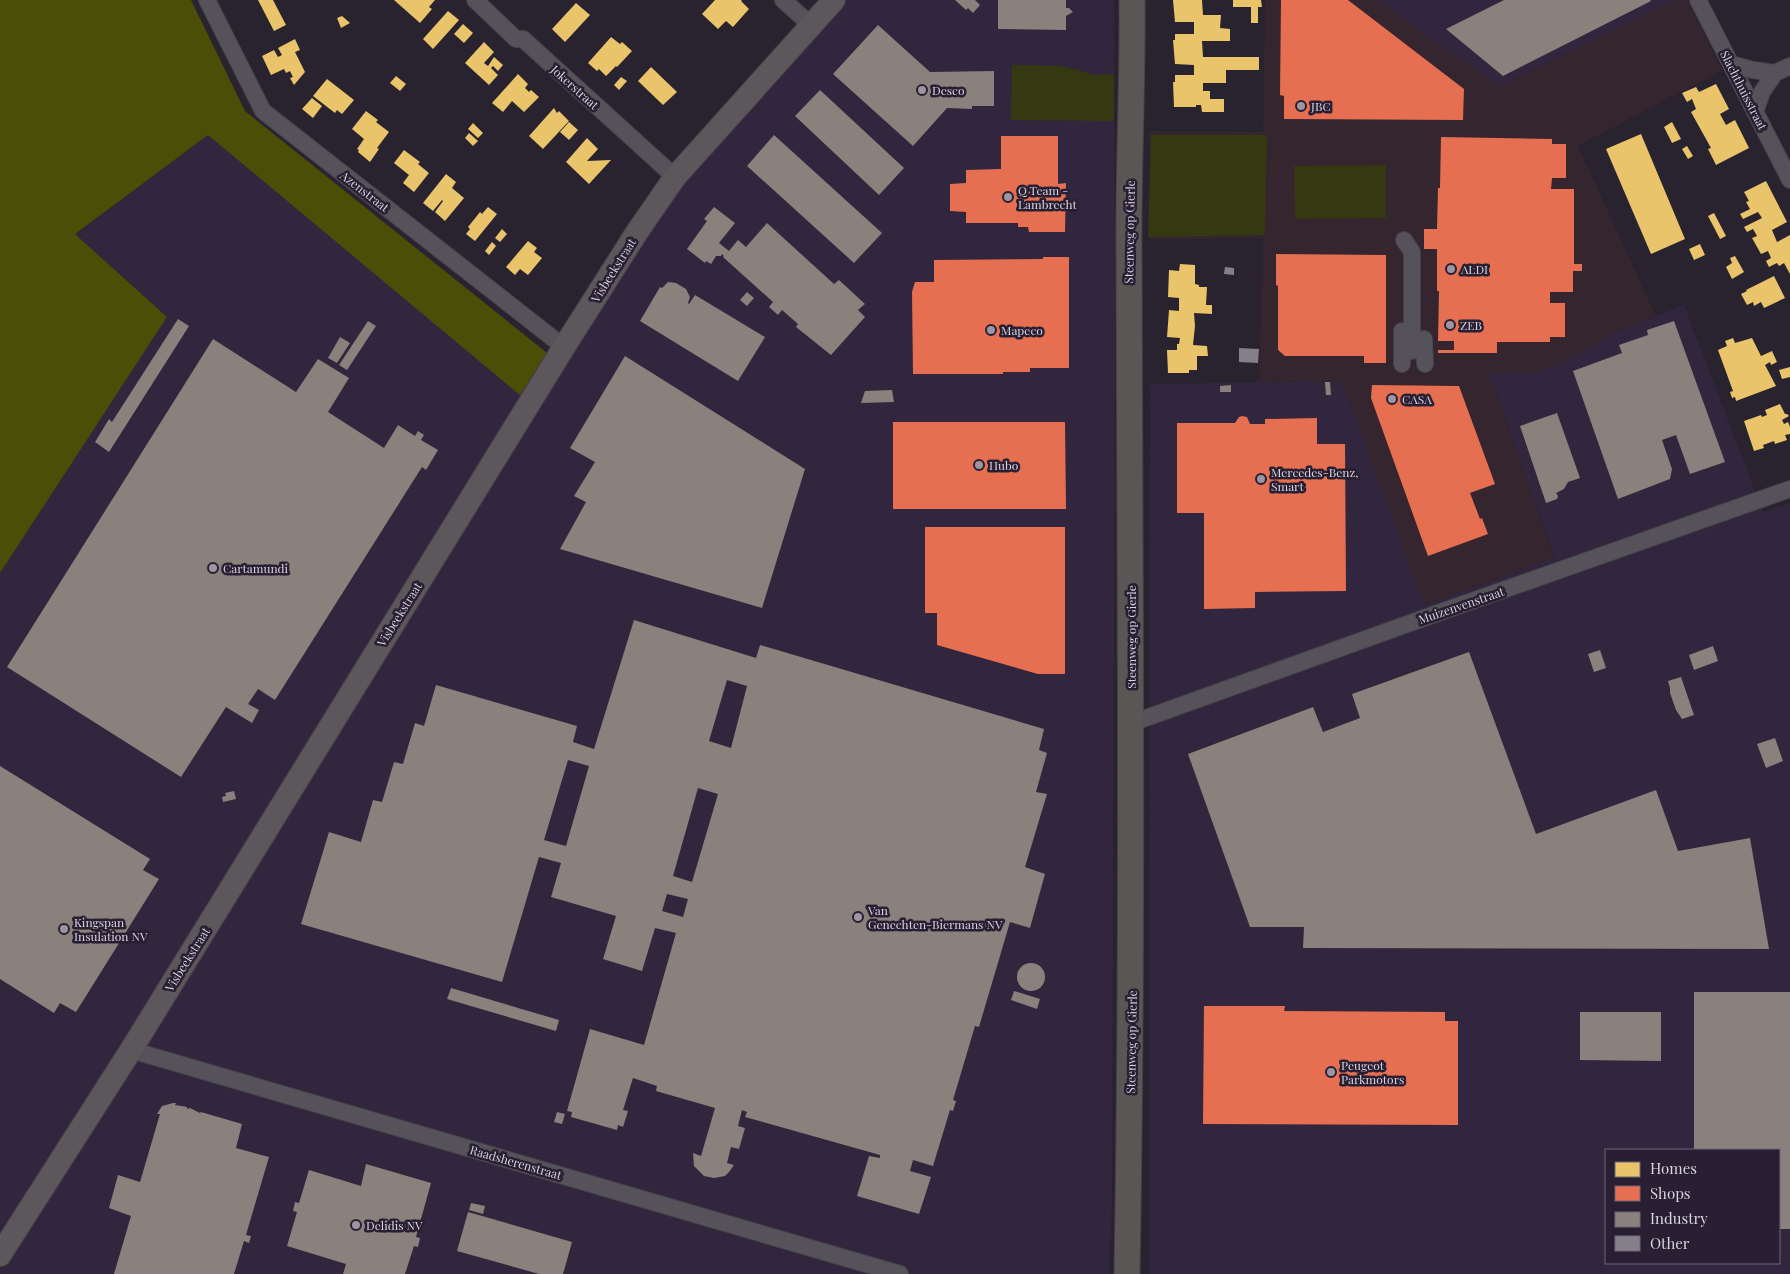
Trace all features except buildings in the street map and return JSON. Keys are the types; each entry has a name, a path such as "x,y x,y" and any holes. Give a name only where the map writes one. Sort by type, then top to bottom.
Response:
{"main road":[{"name":"Steenweg op Gierle","path":"1127,1274 1131,1002 1130,836 1132,723 1129,250 1132,0"}],"street":[{"name":"Azenstraat","path":"207,0 263,111 564,347"},
{"name":"Jokerstraat","path":"475,0 516,38 524,39 675,177"},
{"path":"783,0 811,25"},
{"name":"Visbeekstraat","path":"0,1255 131,1050 564,347 637,232 675,177 834,0"},
{"name":"Slachthuisstraat","path":"1698,0 1790,180"},
{"path":"1731,64 1775,73"},
{"path":"1755,112 1762,92 1775,73 1790,66"},
{"path":"1404,240 1412,252 1425,364"},
{"path":"1420,329 1394,335 1398,364 1402,331 1406,331 1407,352 1412,351 1420,329"},
{"name":"Muizenvenstraat","path":"1132,723 1428,616 1790,489"},
{"name":"Raadsherenstraat","path":"131,1050 900,1274"}],"shaded area":[{"path":"0,0 191,0 245,111 547,353 520,395 208,135 75,234 167,317 0,573"},
{"path":"846,0 1114,0 1115,383 1112,1204 1109,1274 0,1274 0,573 167,317 75,234 208,135 537,408 680,184"},
{"path":"1265,0 1377,0 1499,86 1676,0 1687,0 1722,70 1578,146 1656,316 1618,331 1562,363 1538,372 1489,373 1555,559 1423,605 1342,381 1259,382 1263,238 1150,240 1150,131 1263,132"},
{"path":"1377,0 1676,0 1499,86"},
{"path":"1684,305 1763,512 1790,503 1790,1274 1149,1274 1150,384 1342,381 1424,605 1555,558 1489,373 1538,372 1562,363 1618,331"}],"green space":[{"path":"1012,65 1061,66 1095,75 1114,74 1114,121 1011,120"},
{"path":"1151,135 1267,135 1265,235 1148,237"},
{"path":"1386,165 1386,218 1295,219 1294,166"}],"place":[{"name":"Desco","path":"922,90"},
{"name":"JBC","path":"1301,106"},
{"name":"Q Team - Lambrecht","path":"1008,197"},
{"name":"ALDI","path":"1451,269"},
{"name":"ZEB","path":"1450,325"},
{"name":"Mapeco","path":"991,330"},
{"name":"CASA","path":"1392,399"},
{"name":"Hubo","path":"979,465"},
{"name":"Mercedes-Benz, Smart","path":"1261,479"},
{"name":"Cartamundi","path":"213,568"},
{"name":"Van Genechten-Biermans NV","path":"858,917"},
{"name":"Kingspan Insulation NV","path":"64,929"},
{"name":"Peugeot Parkmotors","path":"1331,1072"},
{"name":"Delidis NV","path":"356,1225"}]}
